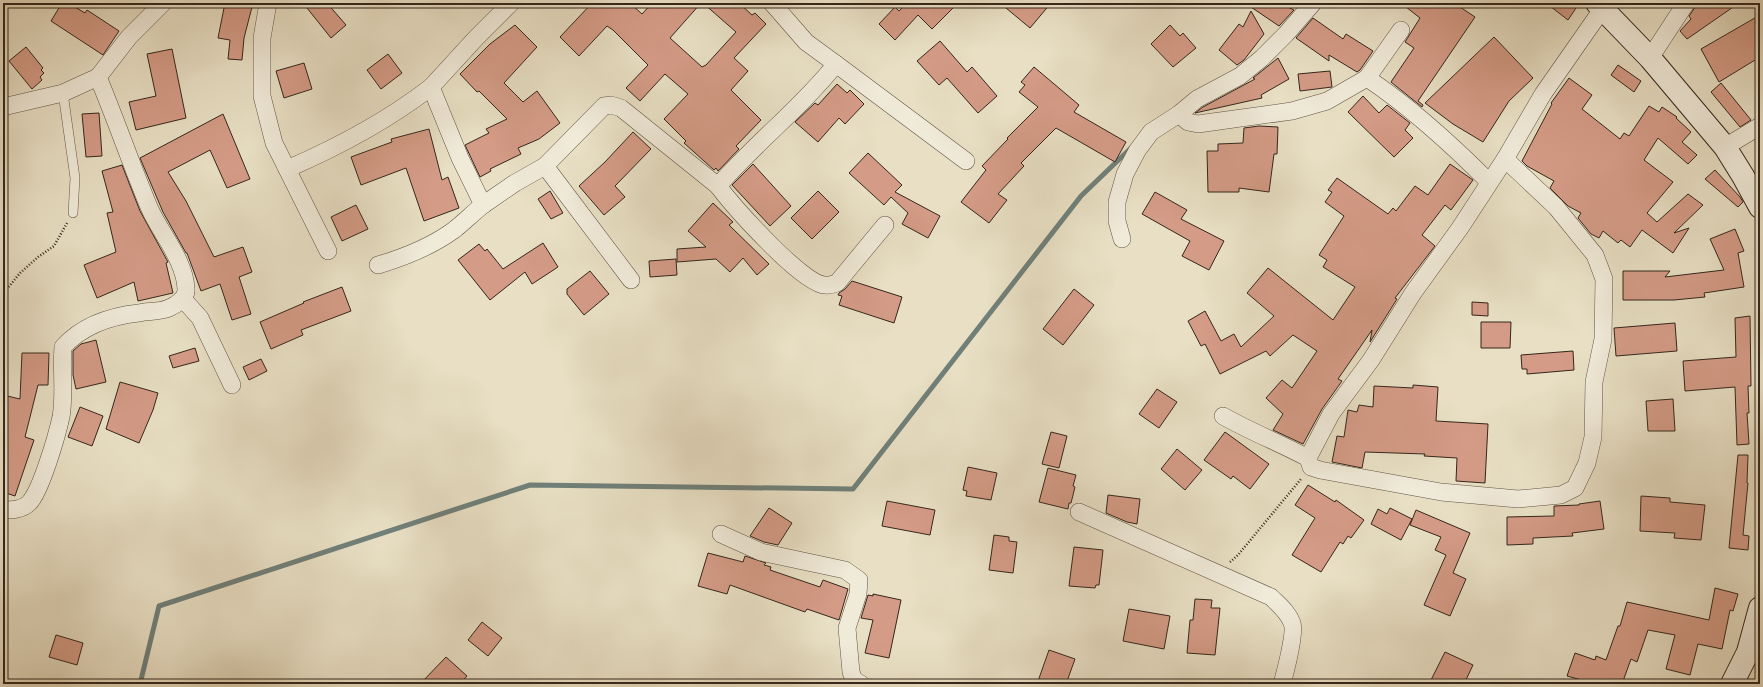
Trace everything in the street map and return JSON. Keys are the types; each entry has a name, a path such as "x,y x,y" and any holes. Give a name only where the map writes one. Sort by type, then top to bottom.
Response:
{"street":[{"path":"3,108 64,93 98,77 129,37 163,3"},
{"path":"268,3 262,38 262,96 274,143 328,251"},
{"path":"288,169 335,148 407,105 431,87 476,38 511,3"},
{"path":"1122,239 1117,222 1117,202 1125,174 1137,151 1151,132 1179,114 1197,99 1240,76 1262,58 1286,34 1313,3"},
{"path":"1650,58 1686,3"},
{"path":"775,4 806,42 966,161"},
{"path":"1310,462 1331,414 1371,360 1413,293 1460,228 1505,159 1543,94 1600,6 1650,58 1752,178 1760,207"},
{"path":"1179,114 1188,122 1198,124 1292,112 1327,101 1366,78 1401,30"},
{"path":"718,186 731,170 824,80 836,64"},
{"path":"3,510 19,509 29,502 40,482 51,453 61,416 63,347 73,336 111,318 168,308 182,299 186,292 185,278 171,245 150,209 114,114 98,77"},
{"path":"1366,78 1395,97 1452,146 1489,182"},
{"path":"431,87 460,158 483,205"},
{"path":"378,266 402,258 432,244 454,229 483,205 545,166 604,106 611,105 621,108 718,186 782,257 815,282 825,286 838,283 885,225"},
{"path":"1725,147 1760,126"},
{"path":"1223,416 1250,431 1278,442 1320,470 1441,492 1518,499 1561,495 1575,488 1587,463 1593,437 1594,382 1603,339 1604,279 1595,255 1556,207 1505,159"},
{"path":"545,166 631,280"},
{"path":"182,299 200,318 232,385"},
{"path":"1079,512 1271,597 1286,612 1293,625 1290,651 1282,684"},
{"path":"721,534 761,552 845,570 859,580 858,594 847,628 851,672 855,683"},
{"path":"1732,684 1748,652 1760,608"}],"lane":[{"path":"64,93 75,178 73,213"}],"path":[{"path":"3,294 20,273 38,257 54,246 73,213"},
{"path":"1216,573 1238,555 1310,462"}],"building":[{"path":"62,3 68,3 85,13 87,10 119,31 103,55 51,21"},
{"path":"225,3 253,3 244,38 242,60 228,59 230,40 218,38"},
{"path":"303,3 327,3 346,25 331,38"},
{"path":"592,3 630,3 642,14 652,3 701,3 670,38 702,67 706,65 736,32 703,3 739,3 752,15 755,13 766,24 734,58 748,71 731,90 761,120 736,146 739,149 718,171 716,168 714,170 684,143 686,141 664,119 688,94 665,74 640,101 626,88 648,65 613,30 607,26 579,56 560,37"},
{"path":"907,3 958,3 932,29 918,15 895,40 879,24 895,7 899,11"},
{"path":"1000,3 1051,3 1030,28"},
{"path":"1245,3 1280,3 1294,10 1279,26"},
{"path":"1401,3 1454,3 1475,17 1418,101 1423,105 1422,107 1391,82 1414,48 1405,42 1420,18"},
{"path":"1546,3 1569,3 1576,8 1568,20"},
{"path":"1698,3 1739,3 1687,39 1680,31 1691,19 1689,16"},
{"path":"1251,11 1264,34 1244,60 1237,65 1219,50 1239,24 1243,27"},
{"path":"1760,15 1760,57 1719,82 1701,49"},
{"path":"1313,18 1343,39 1346,34 1373,51 1360,70 1357,72 1329,55 1329,61 1296,38"},
{"path":"515,25 537,47 504,83 523,102 537,91 560,123 539,139 518,148 521,154 490,169 491,171 480,177 465,145 489,133 486,129 507,119 479,91 477,92 460,74 490,44"},
{"path":"1170,25 1180,36 1183,33 1196,48 1173,67 1151,44"},
{"path":"1494,37 1533,78 1509,101 1483,142 1453,124 1425,103"},
{"path":"940,41 967,72 972,67 997,96 978,113 947,78 939,85 917,61"},
{"path":"26,47 43,68 41,70 44,73 40,77 42,80 32,89 9,61"},
{"path":"172,49 186,118 136,130 129,102 156,96 147,54"},
{"path":"388,54 402,73 381,89 367,70"},
{"path":"1278,58 1289,79 1261,95 1262,98 1195,113 1203,107 1255,79 1253,78"},
{"path":"304,63 312,89 284,98 276,71"},
{"path":"1618,65 1641,81 1634,92 1611,75"},
{"path":"1034,67 1079,105 1074,112 1126,142 1115,162 1056,128 1021,163 1024,166 998,194 1007,200 989,223 961,202 986,170 982,166 1038,107 1019,92 1025,85 1021,82"},
{"path":"1330,71 1332,87 1300,91 1298,74"},
{"path":"1569,78 1592,95 1582,109 1620,139 1624,133 1629,136 1649,106 1659,112 1662,107 1677,117 1676,118 1691,132 1682,142 1697,155 1688,164 1658,138 1644,160 1673,182 1647,213 1657,222 1688,194 1703,205 1674,233 1689,228 1673,253 1642,230 1630,247 1621,240 1618,243 1603,231 1599,238 1591,234 1578,218 1581,213 1568,206 1550,188 1554,181 1527,166 1522,161 1552,104 1551,103"},
{"path":"1721,83 1751,120 1740,127 1711,92"},
{"path":"837,84 847,93 850,90 864,104 845,124 839,118 818,142 795,122 815,103 818,105"},
{"path":"1363,96 1379,113 1387,105 1410,123 1405,130 1413,138 1394,157 1348,112"},
{"path":"99,113 102,156 86,157 82,114"},
{"path":"223,114 250,179 227,188 210,150 168,172 186,201 214,257 243,247 252,272 239,277 251,314 232,320 220,284 201,291 187,253 163,212 140,158"},
{"path":"1259,126 1278,127 1277,154 1274,154 1269,192 1239,188 1239,192 1208,192 1207,151 1218,151 1218,144 1243,143 1244,128"},
{"path":"429,129 442,180 448,177 459,208 424,221 406,168 361,185 351,157 392,142 391,139"},
{"path":"633,132 651,149 615,186 625,197 604,215 579,186 605,162"},
{"path":"868,153 902,185 895,192 940,216 928,238 902,224 908,213 891,197 884,205 849,173"},
{"path":"753,164 791,206 770,226 732,185"},
{"path":"1450,164 1473,180 1451,210 1445,205 1422,235 1435,246 1395,298 1397,299 1370,342 1372,330 1338,379 1342,381 1322,409 1303,444 1273,430 1283,414 1266,398 1282,380 1292,388 1317,351 1293,335 1270,356 1266,351 1220,374 1205,344 1201,346 1188,321 1205,311 1221,341 1234,334 1241,347 1274,316 1247,293 1268,268 1333,320 1355,287 1323,267 1327,260 1319,255 1344,216 1325,202 1332,192 1328,190 1337,178 1388,214 1393,208 1396,211 1415,186 1428,195"},
{"path":"122,165 140,211 168,262 166,263 173,293 138,301 134,282 97,298 84,265 116,252 107,213 113,212 102,171"},
{"path":"1715,170 1740,197 1743,202 1738,207 1705,179"},
{"path":"550,191 563,213 551,219 538,199"},
{"path":"818,191 839,212 812,239 791,218"},
{"path":"1155,192 1187,210 1181,219 1224,241 1209,270 1182,256 1190,241 1142,214"},
{"path":"713,203 733,222 729,225 769,264 757,275 743,258 730,272 716,259 677,262 677,249 706,247 688,231"},
{"path":"356,205 368,229 342,241 331,217"},
{"path":"1735,229 1744,251 1738,253 1744,287 1704,293 1705,297 1674,300 1623,300 1623,271 1670,271 1665,277 1724,270 1710,239"},
{"path":"543,243 558,267 532,284 525,272 490,300 458,260 479,244 485,251 487,249 503,269"},
{"path":"676,259 677,275 650,277 649,261"},
{"path":"590,271 609,294 584,315 567,294 567,289"},
{"path":"852,281 902,297 894,323 839,305 842,296 838,295 839,293"},
{"path":"342,287 351,311 301,330 303,335 271,349 260,322 304,303 303,302"},
{"path":"1074,289 1094,305 1063,345 1043,329"},
{"path":"1472,302 1488,303 1488,316 1472,315"},
{"path":"1750,316 1751,386 1748,386 1749,413 1747,413 1749,444 1737,445 1735,387 1685,391 1683,361 1736,357 1735,318"},
{"path":"1481,322 1511,322 1510,348 1481,348"},
{"path":"1675,323 1677,351 1616,356 1614,328"},
{"path":"96,340 106,382 76,389 73,375 73,351 81,344"},
{"path":"195,348 199,361 173,368 169,356"},
{"path":"1573,351 1574,370 1527,374 1527,369 1522,369 1521,355"},
{"path":"22,353 49,353 48,385 38,385 25,437 34,440 15,496 3,492 3,436 7,425 3,424 3,395 20,399"},
{"path":"261,359 267,371 249,380 243,367"},
{"path":"120,382 158,393 153,410 139,443 106,429"},
{"path":"1413,385 1438,387 1436,421 1488,424 1485,483 1456,481 1457,458 1424,456 1425,454 1365,452 1362,468 1332,462 1337,436 1344,437 1348,410 1357,412 1359,405 1373,407 1374,386 1413,388"},
{"path":"1157,389 1177,402 1159,428 1139,414"},
{"path":"1673,399 1675,431 1648,431 1646,401"},
{"path":"80,407 103,416 92,446 68,437"},
{"path":"1051,432 1067,436 1059,468 1042,464"},
{"path":"1225,432 1269,464 1250,489 1233,476 1231,479 1204,460"},
{"path":"1177,449 1202,470 1185,490 1161,469"},
{"path":"1738,455 1748,455 1748,483 1743,535 1749,536 1748,550 1729,548"},
{"path":"968,467 997,473 991,500 966,496 967,491 963,490"},
{"path":"1048,468 1076,475 1073,486 1075,487 1068,509 1039,502"},
{"path":"1308,485 1335,502 1336,500 1364,520 1351,538 1348,536 1343,544 1340,542 1321,572 1292,555 1315,518 1295,505"},
{"path":"1108,495 1140,499 1137,524 1127,522 1106,513"},
{"path":"1641,496 1670,498 1670,502 1705,505 1701,540 1674,538 1675,533 1640,531"},
{"path":"887,501 935,510 930,535 882,526"},
{"path":"1600,501 1604,529 1572,533 1573,536 1533,538 1533,544 1507,545 1507,517 1554,516 1554,506 1579,505"},
{"path":"769,508 792,523 778,545 764,542 750,536"},
{"path":"1390,508 1412,519 1401,540 1371,524 1378,509 1387,514"},
{"path":"1416,510 1470,533 1453,573 1466,579 1450,616 1424,605 1446,555 1435,550 1441,537 1410,525"},
{"path":"994,535 1009,537 1009,541 1017,542 1013,573 989,570"},
{"path":"1074,547 1103,550 1099,585 1096,585 1095,588 1069,586"},
{"path":"708,553 743,562 745,556 766,563 764,565 771,567 770,570 820,587 823,580 848,589 839,620 807,609 805,612 730,585 727,594 698,586"},
{"path":"1715,588 1738,594 1733,611 1730,610 1722,649 1698,644 1690,675 1666,669 1675,635 1648,630 1637,662 1631,659 1622,684 1596,684 1567,676 1575,653 1595,660 1596,656 1606,660 1618,626 1620,626 1627,602 1709,620"},
{"path":"873,594 901,600 889,658 865,653 873,620 861,618 868,595 873,596"},
{"path":"1195,599 1212,600 1211,608 1220,608 1215,655 1187,653 1190,620 1193,620"},
{"path":"1129,609 1170,616 1164,649 1123,641"},
{"path":"482,622 502,638 488,656 468,640"},
{"path":"56,635 83,643 77,665 49,657"},
{"path":"1049,650 1075,659 1066,684 1037,684"},
{"path":"1445,652 1473,665 1464,684 1429,684"},
{"path":"446,657 467,676 460,684 420,684"}],"waterway":[{"path":"140,684 159,606 530,485 853,489 1081,196 1132,147"}]}
